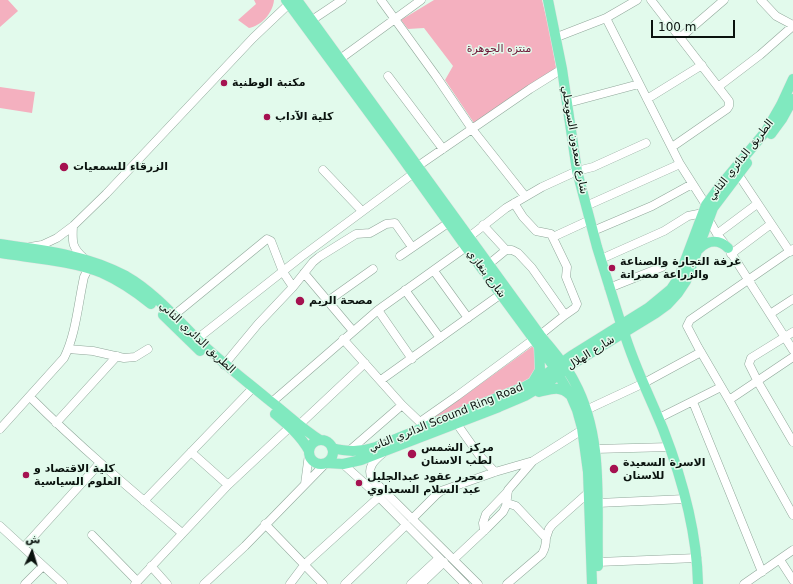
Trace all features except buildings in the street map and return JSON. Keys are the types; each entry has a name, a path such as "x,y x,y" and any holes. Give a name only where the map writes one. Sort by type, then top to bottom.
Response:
{"main road":[{"name":"شارع سعدون السويحلي","path":"548,0 568,103 577,172 609,288 644,383"},
{"name":"شارع بنغازي","path":"291,1 312,20 416,170 448,222 466,247 537,340 577,388 586,410 595,449 598,503 598,584"},
{"name":"شارع بنغازي","path":"291,1 416,170 489,264 537,340"},
{"name":"الطريق الدائري الثاني","path":"560,368 623,328 671,289 679,277 706,213 720,186 766,131 781,105 793,79"},
{"name":"الطريق الدائري الثاني","path":"706,213 713,208 738,174 762,146 792,103"},
{"path":"623,328 656,313 667,305 678,293 686,281 699,249 706,213"},
{"path":"699,249 704,243 711,241 719,242 730,251"},
{"name":"الطريق الدائري الثاني","path":"26,247 64,255 126,276 140,286 224,365 268,403"},
{"path":"1,249 26,247"},
{"name":"الطريق الدائري الثاني","path":"1,249 89,263 102,273 137,292 154,306 194,346 249,392 268,403"},
{"path":"531,384 540,370 537,340"},
{"name":"شارع بنغازي","path":"560,368 577,410 582,430 588,472 592,584"},
{"name":"الدائري الثاني Scound Ring Road","path":"332,448 358,452 376,447 499,398 531,384 560,368"},
{"name":"الدائري الثاني Scound Ring Road","path":"326,463 343,464 361,460 384,452 424,428 456,424 499,407 525,396 549,382 560,368"},
{"path":"644,383 670,448 685,498 695,542 698,584"},
{"path":"525,396 557,388 565,391 571,396"},
{"path":"268,403 294,426 326,442 332,448 332,456 326,463 314,463 312,461 305,444 294,426"},
{"path":"309,453 313,444 320,440"}],"street":[{"path":"312,20 342,0"},
{"path":"381,0 472,129 525,196"},
{"path":"340,59 421,0"},
{"path":"556,37 606,18 637,0"},
{"path":"651,0 729,101 727,109 672,147"},
{"path":"680,37 724,0"},
{"path":"26,247 42,245 57,238 73,226 106,194 253,38 291,1"},
{"path":"718,87 760,55 793,26 776,16 764,1"},
{"path":"606,18 717,234 730,251 793,350"},
{"path":"647,99 702,65"},
{"path":"197,339 443,149 562,68"},
{"path":"388,76 443,149"},
{"path":"568,103 639,84"},
{"path":"469,237 483,225 525,196 554,181 593,167 646,143"},
{"path":"586,206 680,164"},
{"path":"323,170 362,211"},
{"path":"738,174 771,224 791,250 690,320 688,324 689,330 701,352 793,515"},
{"path":"593,231 652,206 692,184"},
{"path":"343,340 424,428 458,396 537,340 575,308 577,304 566,278 567,267 553,237 549,233 534,230 514,203"},
{"path":"717,234 758,204"},
{"path":"601,259 664,231 688,216 706,213"},
{"path":"553,237 590,220"},
{"path":"400,256 448,222"},
{"path":"224,365 258,324 314,262 328,251 356,234 372,232 390,223 394,223 412,247"},
{"path":"730,251 771,224"},
{"path":"483,225 506,250 518,253 532,268 565,315"},
{"path":"0,429 64,358 68,349 73,335 84,277 89,263 74,247 72,241 73,226"},
{"path":"173,316 268,239 271,241 283,272 293,287"},
{"path":"322,242 328,251"},
{"path":"268,403 313,367 378,310 466,247"},
{"path":"489,264 506,250"},
{"path":"609,288 662,267"},
{"path":"328,302 373,269"},
{"path":"434,270 468,318"},
{"path":"304,273 353,331"},
{"path":"406,290 440,338"},
{"path":"381,380 501,294"},
{"path":"770,314 793,299"},
{"path":"378,310 412,359"},
{"path":"793,332 751,358 749,364 793,442"},
{"path":"68,349 93,351 124,358 135,357 148,349"},
{"path":"586,410 644,383 701,352"},
{"path":"56,423 117,356"},
{"path":"729,400 793,358"},
{"path":"92,535 136,582 228,485 365,363"},
{"path":"659,418 721,387"},
{"path":"144,502 249,392"},
{"path":"30,397 100,463 182,533"},
{"path":"693,402 762,572"},
{"path":"349,451 402,405"},
{"path":"456,424 479,455 495,472"},
{"path":"352,584 436,495 495,472 533,461 582,430"},
{"path":"595,449 670,448"},
{"path":"191,452 228,485"},
{"path":"384,452 371,466 370,474 374,482 441,560 465,584"},
{"path":"305,484 309,453"},
{"path":"484,531 483,523 486,514 533,461"},
{"path":"24,547 100,463"},
{"path":"204,584 245,546 326,463"},
{"path":"343,464 409,524 454,559 478,584"},
{"path":"454,559 503,512 507,503 508,490"},
{"path":"508,584 542,554 546,546 546,538 549,529 552,525 589,492"},
{"path":"290,584 305,564 379,497"},
{"path":"598,503 685,498"},
{"path":"507,503 516,506 546,538"},
{"path":"265,524 323,584"},
{"path":"345,584 409,524"},
{"path":"0,526 62,584"},
{"path":"744,584 793,550"},
{"path":"598,562 697,558"},
{"path":"411,584 441,560"},
{"path":"420,584 441,560"},
{"path":"780,560 793,580"},
{"path":"25,584 43,566"},
{"path":"151,566 167,584"}],"green space":[{"path":"0,0 8,0 18,11 0,27"},
{"path":"254,0 274,0 271,10 266,18 258,25 249,28 238,20 256,4"},
{"name":"منتزه الجوهرة","path":"434,0 542,0 556,67 550,75 476,126 445,80 453,66 424,28 408,29 401,20"},
{"path":"0,87 35,92 32,113 0,108"},
{"path":"533,346 538,354 537,371 526,383 428,422"}],"place":[{"name":"مكتبة الوطنية","path":"224,83"},
{"name":"كلية الآداب","path":"267,117"},
{"name":"الزرقاء للسمعيات","path":"64,167"},
{"name":"غرفة التجارة والصناعة والزراعة مصراتة","path":"612,268"},
{"name":"مصحة الريم","path":"300,301"},
{"name":"مركز الشمس لطب الاسنان","path":"412,454"},
{"name":"الاسرة السعيدة للاسنان","path":"614,469"},
{"name":"كلية الاقتصاد و العلوم السياسية","path":"26,475"},
{"name":"محرر عقود عبدالجليل عبد السلام السعداوي","path":"359,483"}]}
